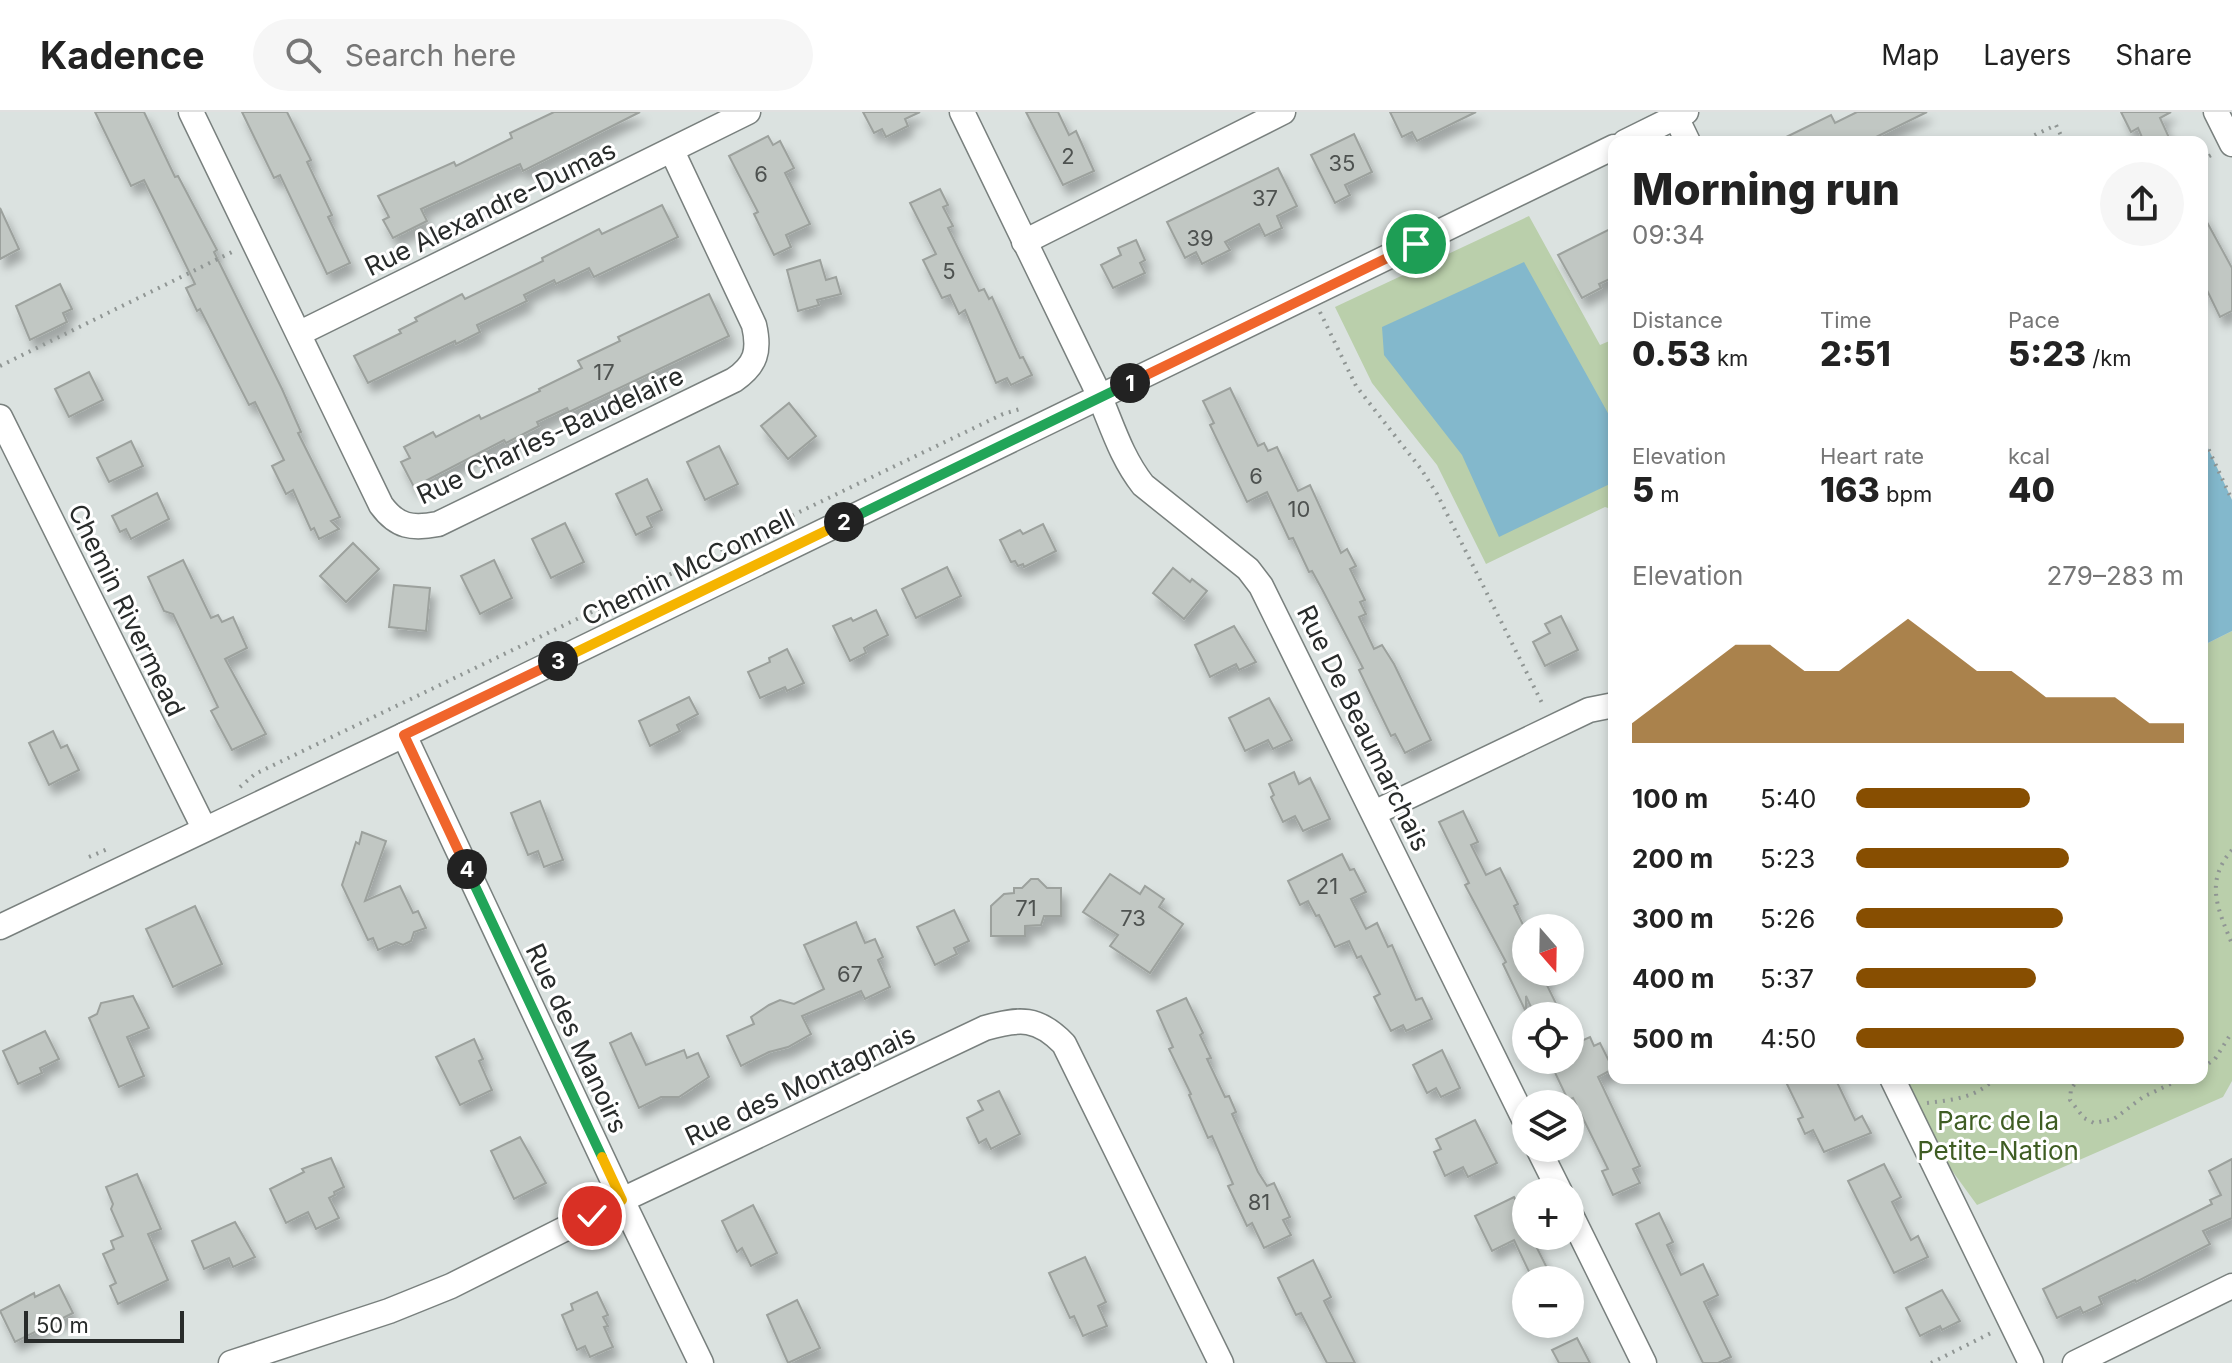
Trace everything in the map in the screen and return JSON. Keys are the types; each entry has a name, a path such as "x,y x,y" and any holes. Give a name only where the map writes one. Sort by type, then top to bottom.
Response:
{"street":[{"name":"Rue Charles-Baudelaire","path":"191,112 381,505 391,519 405,526 438,524 748,371 756,357 758,342 754,325 672,151"},
{"name":"Rue Alexandre-Dumas","path":"300,333 748,112"},
{"name":"Rue De Beaumarchais","path":"962,112 1100,398 1123,455 1143,485 1248,569 1261,586 1512,1094"},
{"path":"1024,242 1283,112"},
{"path":"2216,112 2223,149"},
{"path":"1637,136 1681,114 1686,136"},
{"name":"Chemin McConnell","path":"0,927 404,735 1608,150"},
{"name":"Chemin Rivermead","path":"0,417 204,828"},
{"path":"1374,813 1589,710 1608,706"},
{"name":"Rue des Manoirs","path":"404,735 701,1363"},
{"name":"Rue des Montagnais","path":"231,1363 389,1311 451,1286 622,1200 985,1028 1030,1021 1049,1029 1064,1044 1221,1363"},
{"path":"1895,1084 2031,1363"},
{"path":"1584,1241 1644,1363"},
{"path":"2075,1363 2232,1286"}],"path":[{"path":"2033,136 2056,125 2061,136"},
{"path":"0,366 254,241"},
{"path":"1312,294 1356,386 1437,494 1554,727"},
{"path":"2208,448 2232,500"},
{"path":"2232,850 2222,861 2216,875 2215,892 2218,910 2232,944"},
{"path":"2208,1064 2215,1059 2232,1032"},
{"path":"1905,1106 1959,1099 1989,1084"},
{"path":"2075,1084 2070,1100 2084,1118 2094,1123 2114,1119 2143,1097 2170,1084"},
{"path":"1931,1363 2012,1324"}],"green space":[{"path":"1529,216 1600,345 1608,342 1608,508 1486,564 1437,465 1372,383 1335,307"},
{"name":"Parc de la Petite-Nation","path":"2232,631 2232,1081 2223,1097 1977,1205 1905,1106 1895,1084 2208,1084 2208,643"}],"water":[{"path":"1524,262 1608,413 1608,485 1499,537 1462,455 1384,355 1382,327"},
{"path":"2208,448 2232,500 2232,631 2208,643"}],"building":[{"path":"95,112 144,112 175,177 178,176 217,250 214,252 282,389 301,432 298,433 340,517 331,521 339,529 319,539 314,528 311,530 293,490 286,494 272,466 284,460 255,402 249,405 200,309 197,311 186,288 195,284 144,180 131,186"},
{"path":"242,112 287,112 311,160 307,162 350,263 327,274 280,175 274,178"},
{"path":"554,112 640,112 523,171 520,164 421,209 427,221 393,238 383,220 389,217 378,196 454,162 456,166 512,138 510,133"},
{"path":"863,112 920,112 905,119 908,126 886,137 882,129 874,133"},
{"path":"1026,112 1058,112 1069,135 1076,131 1094,171 1063,185"},
{"path":"1390,112 1476,112 1417,141 1412,132 1402,137"},
{"path":"1857,112 1927,112 1878,136 1788,136 1831,115 1835,123"},
{"path":"2121,112 2171,112 2160,118 2168,136 2141,136 2138,128 2131,132"},
{"path":"1354,134 1372,172 1345,185 1350,195 1335,203 1311,155"},
{"path":"768,136 773,145 780,141 794,168 785,173 810,224 786,235 791,247 774,255 754,214 758,212 729,156"},
{"path":"1278,168 1297,206 1277,216 1282,228 1265,236 1259,224 1225,242 1230,250 1202,264 1196,252 1185,258 1167,222"},
{"path":"940,189 948,205 943,207 953,226 948,228 979,291 984,289 989,299 992,297 1020,358 1023,357 1032,375 1011,385 1007,378 996,383 965,310 959,314 950,295 942,298 923,260 936,254 910,203"},
{"path":"662,205 678,237 594,277 589,268 556,284 554,280 524,295 527,301 477,325 480,332 368,383 354,356 401,333 399,330 417,321 415,318 462,294 465,299 543,261 542,258 599,229 602,234"},
{"path":"0,208 19,249 0,259"},
{"path":"2208,224 2232,268 2232,311 2220,317 2208,292"},
{"path":"1608,230 1608,280 1599,284 1601,288 1582,298 1558,255"},
{"path":"1136,240 1145,260 1140,263 1145,273 1113,288 1101,265 1121,255 1118,248"},
{"path":"820,260 826,280 836,277 841,294 817,300 819,305 798,311 787,270"},
{"path":"60,284 72,309 63,313 67,322 30,340 16,306"},
{"path":"709,294 729,336 569,412 567,408 537,422 539,426 506,443 504,440 414,487 401,462 410,458 404,447 433,432 436,437 479,415 481,419 540,391 582,368 578,361 620,341 618,337"},
{"path":"89,372 103,400 69,417 55,389"},
{"path":"1230,388 1258,446 1264,443 1268,451 1277,447 1298,491 1310,485 1341,553 1347,549 1356,566 1350,569 1365,600 1360,602 1366,614 1359,617 1374,649 1382,645 1394,664 1431,740 1405,753 1395,734 1391,736 1359,670 1363,668 1312,571 1309,572 1293,538 1289,539 1267,492 1247,502 1210,425 1214,423 1203,401"},
{"path":"789,403 816,436 788,459 761,426"},
{"path":"131,441 143,466 109,482 97,458"},
{"path":"719,446 738,484 705,500 687,462"},
{"path":"647,479 662,510 647,517 652,527 636,535 616,494"},
{"path":"157,493 169,519 131,539 126,529 120,532 112,516"},
{"path":"565,523 584,562 551,578 532,539"},
{"path":"1043,524 1056,551 1024,567 1023,564 1018,566 1015,561 1011,562 1000,540"},
{"path":"353,543 379,569 346,602 320,576"},
{"path":"183,560 211,618 218,615 222,622 233,617 247,648 225,659 266,734 232,750 211,711 218,707 173,614 164,611 148,577"},
{"path":"494,560 512,598 480,614 461,576"},
{"path":"947,567 961,596 916,618 902,589"},
{"path":"1173,568 1207,591 1184,619 1153,593"},
{"path":"394,585 430,588 426,631 389,627"},
{"path":"876,610 888,635 864,648 866,653 850,661 833,626"},
{"path":"1561,616 1578,650 1545,666 1533,642 1550,633 1545,624"},
{"path":"1234,626 1256,662 1239,670 1236,664 1210,677 1195,645"},
{"path":"787,649 804,683 760,698 748,672 770,662 769,658"},
{"path":"689,697 698,714 677,725 680,731 650,746 639,721"},
{"path":"1269,698 1292,740 1273,749 1268,740 1245,751 1229,718"},
{"path":"53,731 61,748 67,745 79,770 49,785 29,743"},
{"path":"1294,772 1299,784 1310,778 1330,819 1303,831 1295,816 1283,822 1271,797 1274,795 1269,784"},
{"path":"540,801 563,860 544,867 538,851 528,855 511,813"},
{"path":"1463,811 1478,842 1471,845 1486,875 1500,868 1518,904 1514,906 1518,914 1512,914 1512,983 1503,964 1506,962 1465,885 1469,883 1439,822"},
{"path":"362,832 386,841 365,901 400,886 413,913 418,911 426,928 414,932 411,941 403,945 396,942 378,950 373,938 368,940 342,885"},
{"path":"1342,854 1366,892 1351,899 1366,929 1377,923 1388,947 1392,945 1416,1000 1422,998 1432,1019 1406,1031 1403,1025 1391,1031 1374,997 1380,994 1361,956 1357,958 1349,941 1335,947 1319,915 1316,916 1308,901 1300,905 1288,881"},
{"path":"1110,874 1140,894 1145,886 1164,899 1159,907 1183,924 1150,973 1110,946 1118,935 1083,912"},
{"path":"1031,879 1038,879 1047,888 1061,888 1061,916 1044,916 1041,925 1025,926 1025,936 991,936 991,906 1004,894 1014,893 1014,888 1022,888"},
{"path":"195,906 222,964 173,987 146,929"},
{"path":"954,910 969,941 954,948 957,954 935,965 917,927"},
{"path":"856,922 865,943 875,939 883,957 878,960 890,987 865,999 861,991 802,1016 811,1034 741,1066 727,1036 754,1024 751,1017 769,1005 780,1000 794,1004 824,989 804,945"},
{"path":"1514,986 1547,986 1555,1002 1529,1002 1526,996 1526,1002 1521,1002"},
{"path":"133,996 149,1028 127,1037 144,1076 119,1087 89,1018 97,1014 101,1003"},
{"path":"1186,998 1203,1033 1200,1035 1211,1058 1207,1059 1225,1097 1229,1096 1236,1112 1232,1114 1258,1172 1267,1186 1274,1183 1290,1217 1283,1220 1291,1235 1264,1248 1252,1223 1247,1226 1228,1186 1233,1184 1212,1136 1208,1138 1189,1095 1157,1011"},
{"path":"45,1031 59,1059 40,1068 42,1073 18,1084 3,1051"},
{"path":"631,1033 646,1065 684,1050 687,1058 698,1053 709,1077 679,1097 661,1097 639,1108 610,1043"},
{"path":"1590,1037 1594,1046 1600,1043 1608,1059 1608,1072 1598,1077 1640,1166 1633,1169 1640,1183 1613,1195 1602,1171 1608,1169 1584,1120 1584,1090 1563,1090 1556,1074 1584,1074 1584,1040"},
{"path":"474,1039 483,1059 479,1061 492,1090 460,1105 436,1057"},
{"path":"1442,1050 1460,1088 1441,1097 1436,1088 1427,1093 1413,1065"},
{"path":"1787,1084 1838,1084 1855,1120 1862,1116 1871,1133 1824,1152 1813,1130 1805,1134 1798,1119 1803,1117"},
{"path":"999,1091 1020,1134 991,1149 986,1139 979,1143 967,1118 983,1110 978,1101"},
{"path":"1475,1120 1497,1163 1468,1177 1463,1167 1445,1176 1434,1152 1441,1149 1436,1139"},
{"path":"520,1137 546,1183 514,1199 491,1151"},
{"path":"331,1158 344,1187 329,1198 339,1218 316,1229 308,1212 286,1223 270,1189 304,1172 302,1169"},
{"path":"2232,1159 2232,1218 2203,1231 2210,1244 2136,1282 2099,1297 2102,1304 2083,1313 2080,1307 2057,1318 2043,1289 2212,1204 2210,1200 2221,1195 2209,1171"},
{"path":"1884,1164 1901,1197 1892,1202 1911,1240 1918,1236 1928,1257 1894,1273 1848,1181"},
{"path":"137,1174 161,1229 148,1234 168,1280 118,1304 110,1286 116,1283 103,1254 114,1249 111,1241 123,1236 111,1209 113,1204 106,1187"},
{"path":"1512,1198 1512,1241 1492,1251 1475,1216"},
{"path":"753,1205 777,1253 751,1266 742,1248 737,1252 722,1221"},
{"path":"1659,1213 1673,1242 1667,1245 1681,1275 1703,1264 1718,1295 1704,1302 1731,1357 1718,1363 1703,1363 1636,1224"},
{"path":"235,1222 255,1257 233,1267 229,1258 204,1269 192,1241"},
{"path":"1519,1250 1538,1250 1546,1266 1526,1266"},
{"path":"1085,1257 1106,1302 1098,1306 1107,1326 1083,1336 1074,1316 1070,1318 1049,1273"},
{"path":"1313,1260 1331,1297 1324,1301 1355,1363 1327,1363 1301,1313 1296,1315 1278,1278"},
{"path":"59,1285 73,1313 15,1342 0,1311 34,1293 35,1297"},
{"path":"1942,1290 1960,1321 1920,1336 1906,1308"},
{"path":"597,1292 608,1315 603,1317 608,1326 604,1327 613,1347 590,1357 585,1346 577,1350 562,1315 573,1310 571,1304"},
{"path":"797,1300 820,1348 788,1363 767,1315"},
{"path":"1577,1338 1590,1363 1559,1363 1552,1350"}],"route":[{"path":"592,1216 622,1200 404,735 1416,244"}]}
